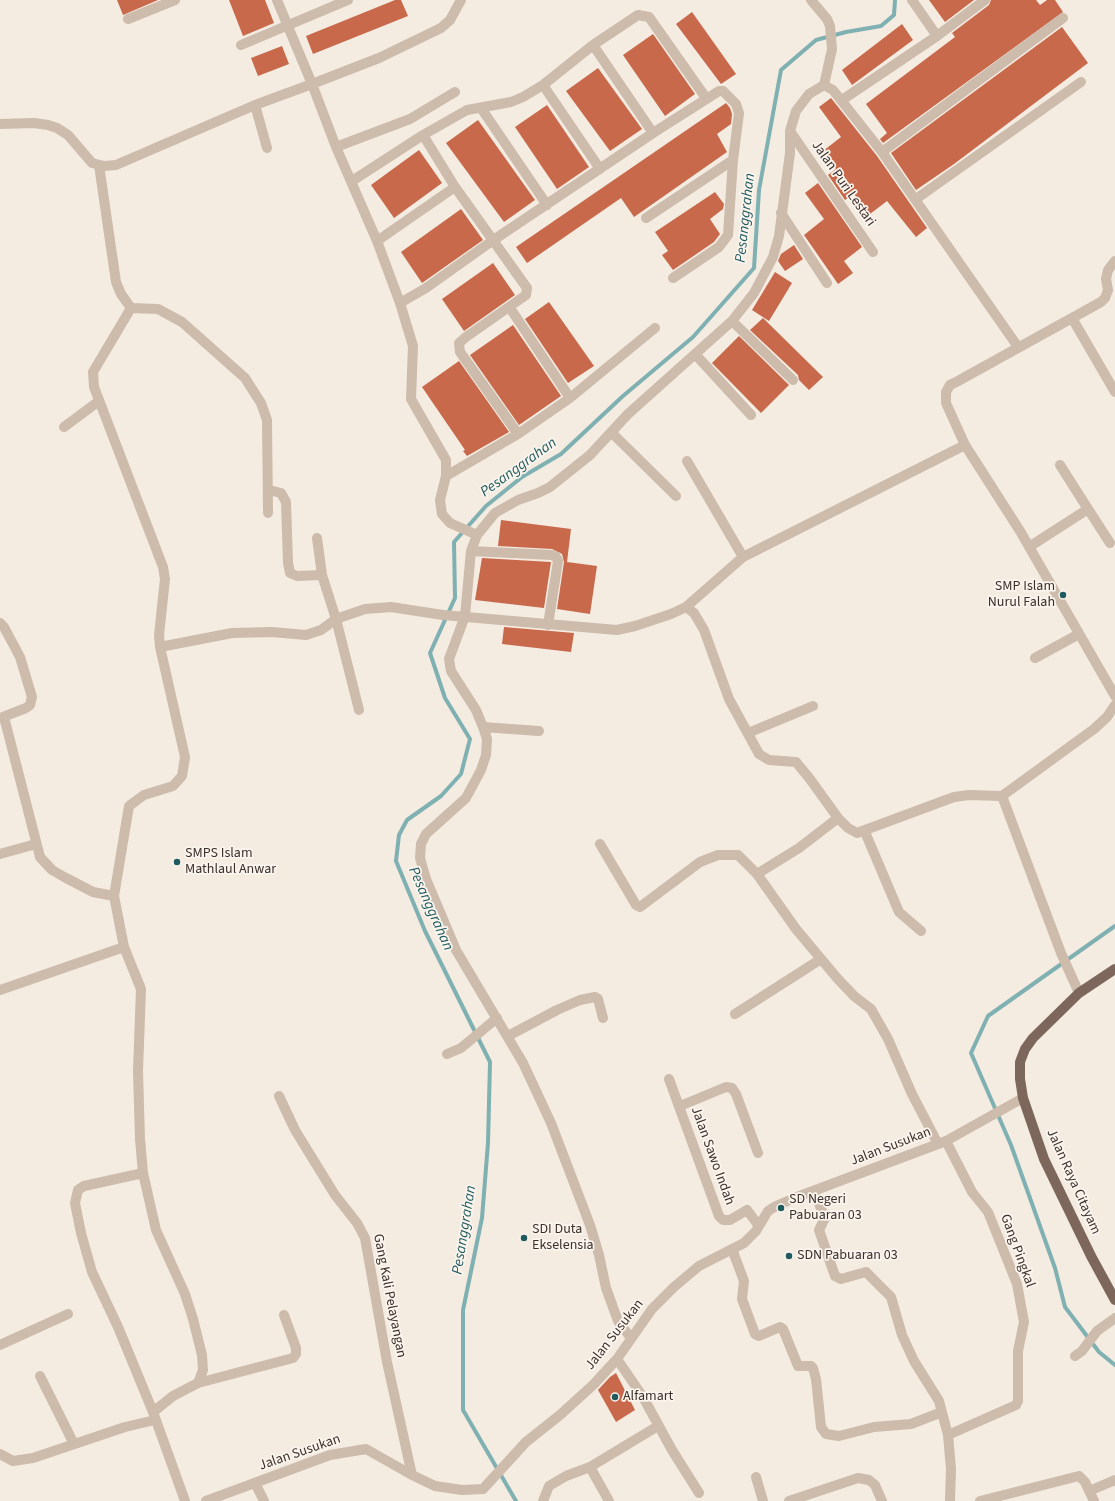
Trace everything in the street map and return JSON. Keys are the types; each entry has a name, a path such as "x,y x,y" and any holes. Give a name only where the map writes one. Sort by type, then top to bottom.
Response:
{"main road":[{"name":"Jalan Raya Citayam","path":"1115,969 1079,993 1048,1022 1025,1049 1020,1062 1020,1079 1023,1098 1044,1159 1091,1256 1115,1300"}],"street":[{"path":"128,18 175,0"},
{"path":"277,0 288,24 336,146 377,241 400,303 413,346 411,398 446,460 446,476 440,500 442,514 450,523 473,534"},
{"path":"240,45 348,0"},
{"path":"0,124 34,123 57,128 71,138 87,159 101,166 116,165 255,105 379,58 441,28 450,20 461,0"},
{"path":"631,1338 618,1321 606,1288 599,1255 590,1225 567,1162 523,1063 497,1018 477,988 456,950 426,879 420,858 421,844 426,834 466,798 481,770 486,755 487,739 484,727 476,710 451,672 449,660 461,616 473,534 495,513 518,500 550,487 590,455 628,414 732,321 754,293 772,257 779,236 790,153 790,131 796,111 809,94 824,85 832,49 830,26 827,19 811,0"},
{"path":"912,0 937,36"},
{"path":"842,100 937,36 985,0"},
{"path":"352,182 423,135 467,110 511,102 524,98 593,46 638,15 649,18 706,98"},
{"path":"882,152 1064,18"},
{"path":"593,46 653,133"},
{"path":"916,199 1081,82"},
{"path":"543,85 600,169"},
{"path":"824,85 833,90 842,100 882,152 1018,347"},
{"path":"400,303 426,288 492,241 706,98 719,91 723,91 736,104 739,113 733,160 728,234 719,246 673,278"},
{"path":"336,146 410,118 455,92"},
{"path":"255,105 267,148"},
{"path":"481,108 547,204"},
{"name":"Jalan Puri Lestari","path":"790,131 873,252"},
{"path":"423,135 455,187 528,292 510,308 459,343 460,352 518,434"},
{"path":"646,218 733,160"},
{"path":"101,166 116,282 121,294 136,307 158,309 182,322 245,378 261,403 267,420 269,490 268,513"},
{"path":"377,241 455,187"},
{"path":"781,213 827,283"},
{"path":"1115,261 1108,270 1106,279 1108,290 1105,298 1101,302 950,385 946,392 946,403 964,445 1029,547 1115,696"},
{"path":"136,307 93,372 94,387 163,567 165,578 159,635 160,647 185,757 182,776 173,786 144,795 129,806 114,896 124,947 142,989 138,1071 140,1139 143,1173 156,1230 185,1294 197,1333 202,1355 203,1370 198,1382"},
{"path":"510,308 570,398"},
{"path":"1072,318 1115,392"},
{"path":"732,321 793,380"},
{"path":"446,476 518,434 570,398 655,328"},
{"path":"695,354 750,415"},
{"path":"64,427 99,401"},
{"path":"612,433 676,496"},
{"path":"160,647 232,633 246,632 306,635 321,630 336,619 365,609 392,607 443,615 548,625 617,630 635,626 686,607 743,557 964,445"},
{"path":"687,461 743,557"},
{"path":"1060,465 1110,543"},
{"path":"269,490 280,493 286,502 288,563 290,574 298,576 322,575"},
{"path":"1029,547 1088,509"},
{"path":"317,538 322,575 336,619 359,710"},
{"path":"471,551 552,555 556,557 558,562 548,625"},
{"path":"686,607 694,613 704,630 729,699 759,754 769,760 796,762 838,818 848,828 858,833 865,832 954,797 969,795 1002,796 1094,729 1107,717 1115,705"},
{"path":"0,622 20,657 32,697 30,704 26,708 2,717 40,857 52,870 93,892 114,896"},
{"path":"1035,658 1079,634"},
{"path":"748,733 813,706"},
{"path":"484,727 539,731"},
{"path":"1002,796 1061,953 1079,993"},
{"path":"757,874 799,848 838,818"},
{"path":"865,832 899,912 906,920 921,931"},
{"path":"0,854 36,844"},
{"name":"Gang Pingkal","path":"600,844 636,906 640,907 700,862 718,855 738,854 757,874 796,929 821,959 854,996 871,1009 878,1019 912,1094 972,1192 988,1212 1017,1284 1024,1322 1018,1351 1018,1401 1013,1407 948,1435"},
{"path":"0,990 124,947"},
{"path":"735,1014 821,959"},
{"path":"508,1036 557,1010 580,1000 595,997 598,999 603,1018"},
{"path":"447,1054 461,1048 497,1018"},
{"name":"Jalan Sawo Indah","path":"670,1079 719,1216 723,1220 730,1220 747,1210 759,1226"},
{"path":"680,1106 726,1087 732,1088 736,1094 758,1153"},
{"name":"Gang Kali Pelayangan","path":"279,1096 295,1130 335,1195 357,1223 365,1238 387,1362 412,1475"},
{"name":"Jalan Susukan","path":"206,1501 220,1498 255,1483 330,1455 366,1449 412,1475 436,1486 462,1490 483,1489 526,1442 560,1415 617,1359 652,1309 674,1287 699,1266 744,1243 759,1226 768,1211 776,1206 814,1191 942,1143 979,1124 1023,1098"},
{"path":"143,1173 84,1186 78,1190 75,1203 81,1233 92,1272 118,1327 154,1416 185,1501"},
{"path":"814,1191 825,1218 819,1230 835,1276 841,1279 866,1272 891,1297 902,1335 914,1361 939,1401 948,1435 951,1469 950,1501"},
{"path":"732,1249 744,1281 742,1299 755,1334 759,1336 780,1327 784,1329 798,1366 811,1366 813,1368 816,1379 821,1427 826,1434 839,1436 874,1427 911,1424 942,1412"},
{"path":"0,1345 68,1314"},
{"path":"0,1454 13,1461 33,1458 154,1416 173,1396 198,1382 293,1358 296,1354 296,1348 284,1315"},
{"path":"1079,1354 1098,1331 1115,1318"},
{"path":"617,1359 643,1397 688,1478 699,1493"},
{"path":"40,1376 74,1444"},
{"path":"543,1501 549,1486 566,1476 590,1467 658,1426"},
{"path":"590,1467 609,1501"},
{"path":"980,1501 1079,1476 1085,1482 1094,1501"},
{"path":"756,1477 763,1501"},
{"path":"789,1501 858,1478 869,1480 875,1485 882,1501"},
{"path":"1089,1491 1115,1480"},
{"path":"255,1483 264,1501"}],"building":[{"path":"117,0 158,0 123,15"},
{"path":"229,0 265,0 274,23 243,36"},
{"path":"395,0 401,0 408,16 313,54 306,36"},
{"path":"929,0 974,0 945,22"},
{"path":"991,0 1036,0 1040,5 1047,0 1055,0 1063,12 883,143 880,139 887,133 866,104 955,37 952,33 989,5"},
{"path":"692,12 736,74 721,84 676,24"},
{"path":"902,24 913,40 852,85 842,70"},
{"path":"1062,27 1088,63 954,164 916,190 891,153"},
{"path":"653,34 695,94 665,116 623,55"},
{"path":"282,46 289,64 258,76 251,58"},
{"path":"598,68 642,129 610,151 566,91"},
{"path":"831,98 877,156 927,228 916,237 887,201 870,214 854,194 845,200 828,175 836,169 823,151 841,137 819,107"},
{"path":"726,103 732,114 731,124 717,134 727,152 634,217 621,198 527,263 516,247"},
{"path":"547,105 589,167 557,189 515,127"},
{"path":"478,120 535,200 504,222 446,143"},
{"path":"419,150 442,183 394,218 371,185"},
{"path":"818,183 862,247 844,261 853,273 838,284 804,235 824,219 805,193"},
{"path":"715,192 724,204 723,209 710,219 720,234 714,242 673,270 662,255 668,251 655,232"},
{"path":"461,209 483,240 422,283 401,252"},
{"path":"794,245 803,259 785,271 778,261 781,254"},
{"path":"493,263 515,295 464,331 442,299"},
{"path":"775,272 792,283 769,321 752,310"},
{"path":"549,302 594,366 568,383 525,319"},
{"path":"763,318 823,377 809,390 799,380 798,375 750,330"},
{"path":"513,325 561,396 519,425 470,355"},
{"path":"739,336 789,385 761,413 712,363"},
{"path":"459,361 509,432 467,456 463,451 465,450 422,387"},
{"path":"501,520 571,529 567,562 597,566 590,614 557,609 564,562 562,554 552,549 498,546"},
{"path":"482,558 551,562 544,608 475,600"},
{"path":"504,627 574,633 571,652 502,644"},
{"name":"Alfamart","path":"616,1373 635,1410 616,1422 598,1390 610,1377"}],"waterway":[{"name":"Pesanggrahan","path":"516,1501 463,1410 463,1310 482,1218 488,1143 490,1062 425,931 396,861 399,835 407,820 441,796 461,774 470,739 445,698 430,653 455,598 454,542 486,506 522,477 561,454 623,396 693,337 754,268 759,190 781,70 816,40 846,32 881,26 894,15 895,0"},
{"path":"1115,926 988,1016 971,1053 1011,1145 1055,1268 1065,1307 1099,1352 1115,1365"}],"place":[{"name":"SMP Islam Nurul Falah","path":"1063,595"},
{"name":"SMPS Islam Mathlaul Anwar","path":"177,862"},
{"name":"SD Negeri Pabuaran 03","path":"781,1208"},
{"name":"SDI Duta Ekselensia","path":"524,1238"},
{"name":"SDN Pabuaran 03","path":"789,1256"},
{"name":"Alfamart","path":"615,1397"}]}
